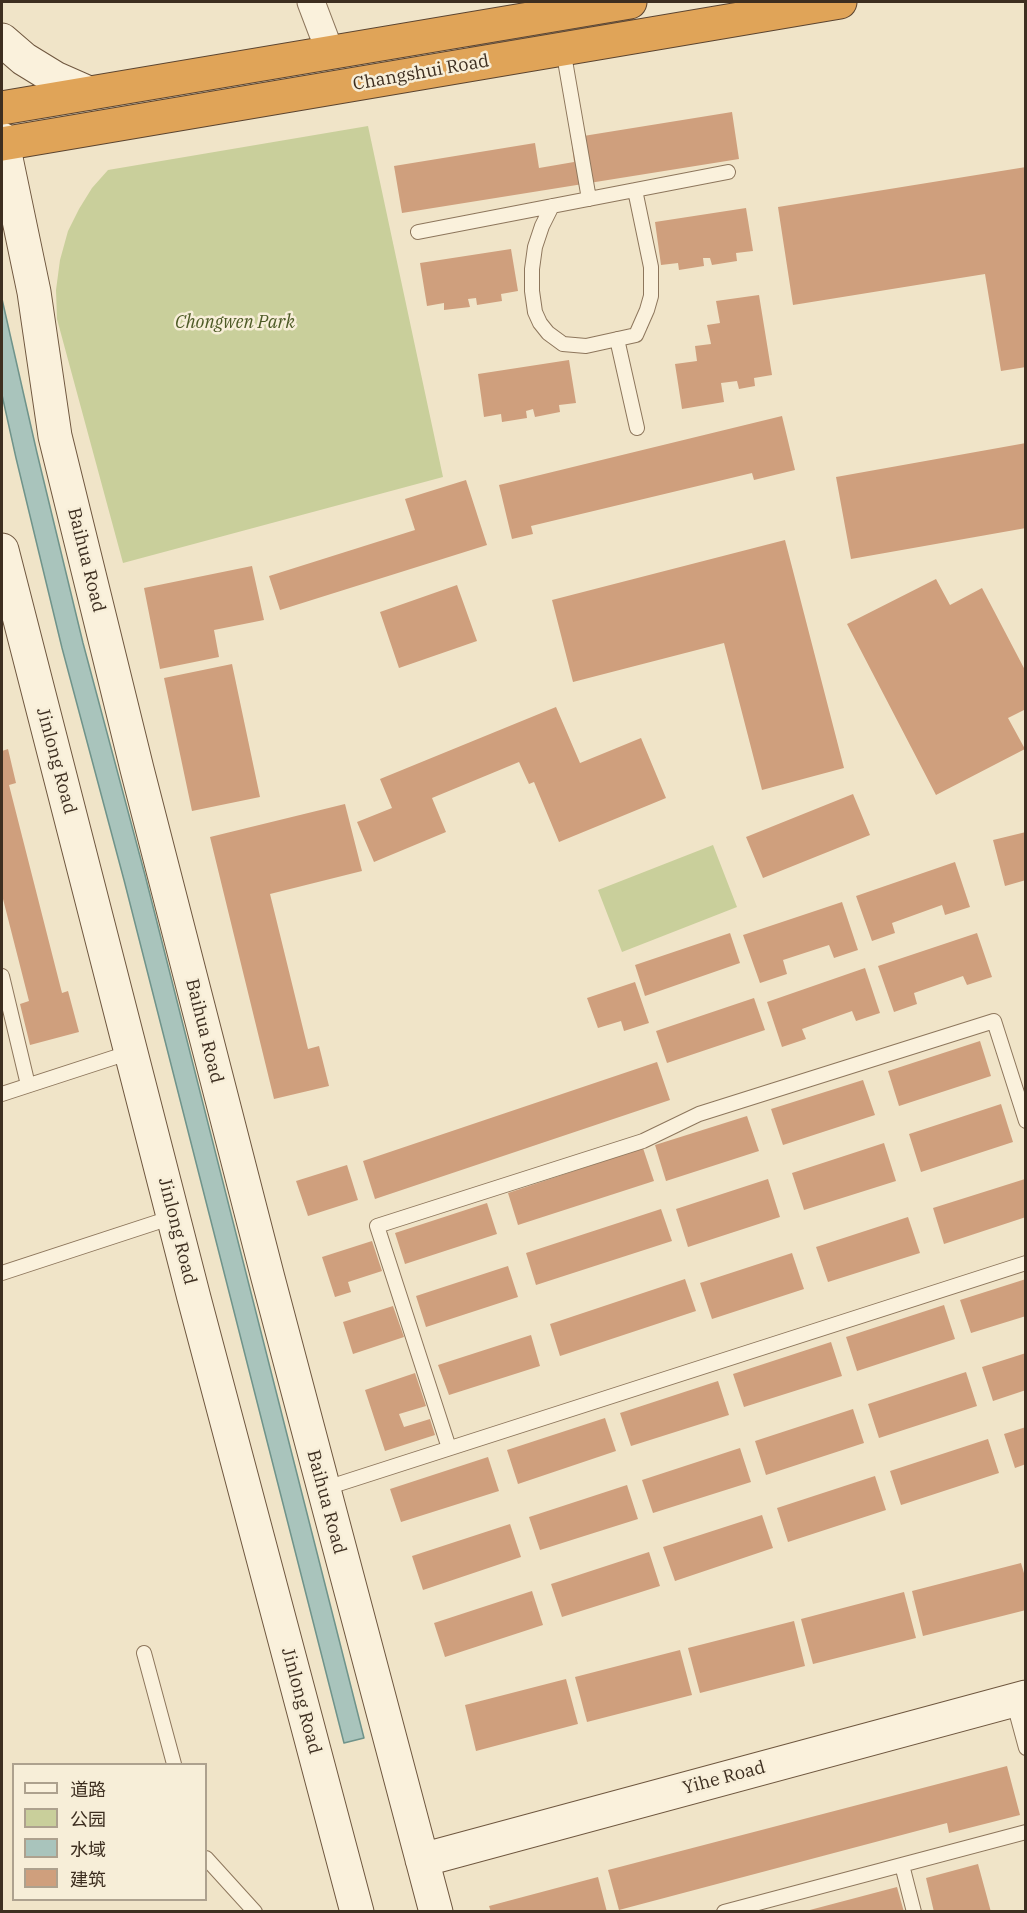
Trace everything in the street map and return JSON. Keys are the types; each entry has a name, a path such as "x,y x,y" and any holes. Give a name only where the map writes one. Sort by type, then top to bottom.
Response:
{"highway":[{"name":"Changshui Road","path":"2,108 624,2"},
{"name":"Changshui Road","path":"2,143 840,2"}],"main road":[{"path":"2,40 24,59 55,78 89,93"},
{"name":"Baihua Road","path":"2,143 34,292 58,447 137,769 323,1489 436,1911"},
{"name":"Jinlong Road","path":"2,550 173,1217 357,1911"},
{"name":"Yihe Road","path":"422,1860 1019,1698"}],"street":[{"path":"311,2 330,52"}],"lane":[{"path":"563,49 589,199"},
{"path":"418,232 728,172"},
{"path":"552,206 535,247 532,269 535,312 548,333 563,344 586,346 636,335 647,310 651,296 651,267 635,190"},
{"path":"616,339 636,428"},
{"path":"2,976 28,1085"},
{"path":"449,1449 377,1226 643,1140 699,1114 994,1021 1026,1121"},
{"path":"2,1094 131,1052"},
{"path":"2,1272 173,1217"},
{"path":"323,1489 1026,1263"},
{"path":"144,1653 174,1763"},
{"path":"1019,1698 1026,1748"},
{"path":"724,1911 765,1906 902,1864 1026,1832"},
{"path":"207,1859 255,1911"},
{"path":"902,1864 914,1911"}],"green space":[{"name":"Chongwen Park","path":"368,126 443,477 123,563 57,319 56,290 60,260 68,231 79,209 92,188 108,170"},
{"path":"713,845 737,907 622,952 598,890"}],"water":[{"path":"2,299 83,643 145,875 364,1738 344,1743 124,880 62,648 16,458 2,395"}],"building":[{"path":"732,112 739,159 402,213 394,166 535,143 539,168 574,162 571,138"},
{"path":"1026,167 1026,367 1001,371 985,274 793,305 778,207"},
{"path":"746,208 753,251 736,253 737,261 712,265 710,258 703,258 704,266 679,270 678,263 661,265 655,222"},
{"path":"511,249 518,291 501,294 502,301 477,305 476,298 468,299 470,307 444,310 444,303 427,306 420,263"},
{"path":"759,295 772,375 754,378 755,386 739,389 737,381 721,383 724,402 682,409 675,364 697,361 695,346 711,344 707,325 720,323 716,301"},
{"path":"569,360 576,403 559,405 560,412 535,417 533,409 526,411 527,418 502,422 501,414 484,417 478,374"},
{"path":"782,416 795,470 754,480 752,473 531,526 533,534 512,539 499,485"},
{"path":"1026,443 1026,528 851,559 836,477"},
{"path":"466,480 487,545 280,610 269,576 415,530 405,499"},
{"path":"785,540 844,768 762,790 724,643 573,682 552,600"},
{"path":"252,566 264,620 214,630 219,657 160,669 144,588"},
{"path":"936,579 950,605 982,588 1026,672 1026,709 1008,718 1025,749 936,795 847,624"},
{"path":"457,585 477,641 399,668 380,612"},
{"path":"232,664 260,797 192,811 164,678"},
{"path":"556,707 580,763 641,738 666,798 559,842 534,782 529,784 519,762 432,798 446,832 374,862 357,822 392,808 380,779"},
{"path":"8,749 16,783 9,785 62,993 68,991 79,1032 30,1045 20,1004 29,1001 2,895 2,751"},
{"path":"853,794 870,835 763,878 746,837"},
{"path":"345,804 362,871 270,894 308,1049 319,1046 329,1086 274,1099 210,837"},
{"path":"1026,832 1026,880 1005,886 993,840"},
{"path":"955,862 970,907 945,915 942,905 892,923 895,933 872,941 856,896"},
{"path":"842,902 858,950 834,958 829,945 783,960 787,974 760,983 743,935"},
{"path":"730,933 740,963 645,996 635,965"},
{"path":"977,933 992,977 967,985 963,976 914,993 917,1004 894,1012 878,966"},
{"path":"865,968 880,1013 856,1021 852,1011 802,1029 806,1039 782,1047 767,1002"},
{"path":"635,982 649,1023 624,1031 621,1021 598,1028 587,998"},
{"path":"754,998 765,1030 667,1063 656,1031"},
{"path":"980,1041 991,1076 899,1106 888,1071"},
{"path":"657,1062 670,1100 375,1199 363,1161"},
{"path":"863,1080 875,1115 783,1145 771,1109"},
{"path":"1001,1104 1013,1142 921,1172 909,1134"},
{"path":"747,1116 759,1151 666,1181 655,1145"},
{"path":"884,1143 896,1181 804,1210 792,1173"},
{"path":"643,1148 654,1181 518,1225 508,1193"},
{"path":"347,1165 358,1200 308,1216 296,1181"},
{"path":"768,1179 780,1217 688,1247 676,1209"},
{"path":"1025,1179 1026,1217 944,1244 933,1208"},
{"path":"487,1203 497,1234 405,1264 395,1233"},
{"path":"661,1209 672,1241 536,1285 526,1253"},
{"path":"908,1217 920,1253 828,1282 816,1247"},
{"path":"372,1241 382,1271 348,1282 351,1292 335,1297 322,1257"},
{"path":"792,1253 804,1289 712,1319 700,1283"},
{"path":"508,1266 518,1297 426,1327 416,1296"},
{"path":"685,1279 696,1311 560,1356 550,1324"},
{"path":"1026,1279 1026,1316 971,1333 960,1300"},
{"path":"944,1305 955,1339 857,1371 846,1337"},
{"path":"393,1306 404,1337 353,1354 343,1322"},
{"path":"531,1335 540,1366 449,1395 438,1365"},
{"path":"831,1342 842,1376 744,1407 733,1374"},
{"path":"1026,1353 1026,1390 993,1401 982,1367"},
{"path":"966,1372 977,1406 879,1438 868,1404"},
{"path":"415,1373 426,1406 399,1414 404,1427 430,1419 435,1435 385,1451 365,1390"},
{"path":"718,1381 729,1415 631,1446 620,1413"},
{"path":"853,1409 864,1443 766,1475 755,1441"},
{"path":"605,1418 616,1451 518,1484 507,1450"},
{"path":"1026,1427 1026,1464 1015,1468 1004,1434"},
{"path":"988,1439 999,1473 901,1505 890,1471"},
{"path":"740,1448 751,1482 653,1513 642,1480"},
{"path":"488,1457 499,1491 401,1522 390,1489"},
{"path":"875,1476 886,1510 788,1542 777,1508"},
{"path":"627,1485 638,1519 540,1550 529,1517"},
{"path":"762,1515 773,1548 675,1581 663,1547"},
{"path":"510,1524 521,1557 423,1590 412,1556"},
{"path":"649,1552 660,1586 562,1617 551,1584"},
{"path":"1021,1563 1026,1580 1026,1610 923,1636 912,1591"},
{"path":"532,1591 543,1625 445,1657 434,1623"},
{"path":"904,1592 916,1638 813,1664 801,1619"},
{"path":"794,1621 805,1666 700,1693 688,1648"},
{"path":"680,1650 692,1695 587,1722 575,1677"},
{"path":"566,1679 578,1724 476,1751 465,1705"},
{"path":"1007,1766 1020,1815 949,1833 947,1823 619,1910 608,1870"},
{"path":"978,1864 991,1912 934,1912 926,1878"},
{"path":"598,1877 607,1912 491,1912 489,1906"},
{"path":"897,1887 904,1912 806,1911"}]}
